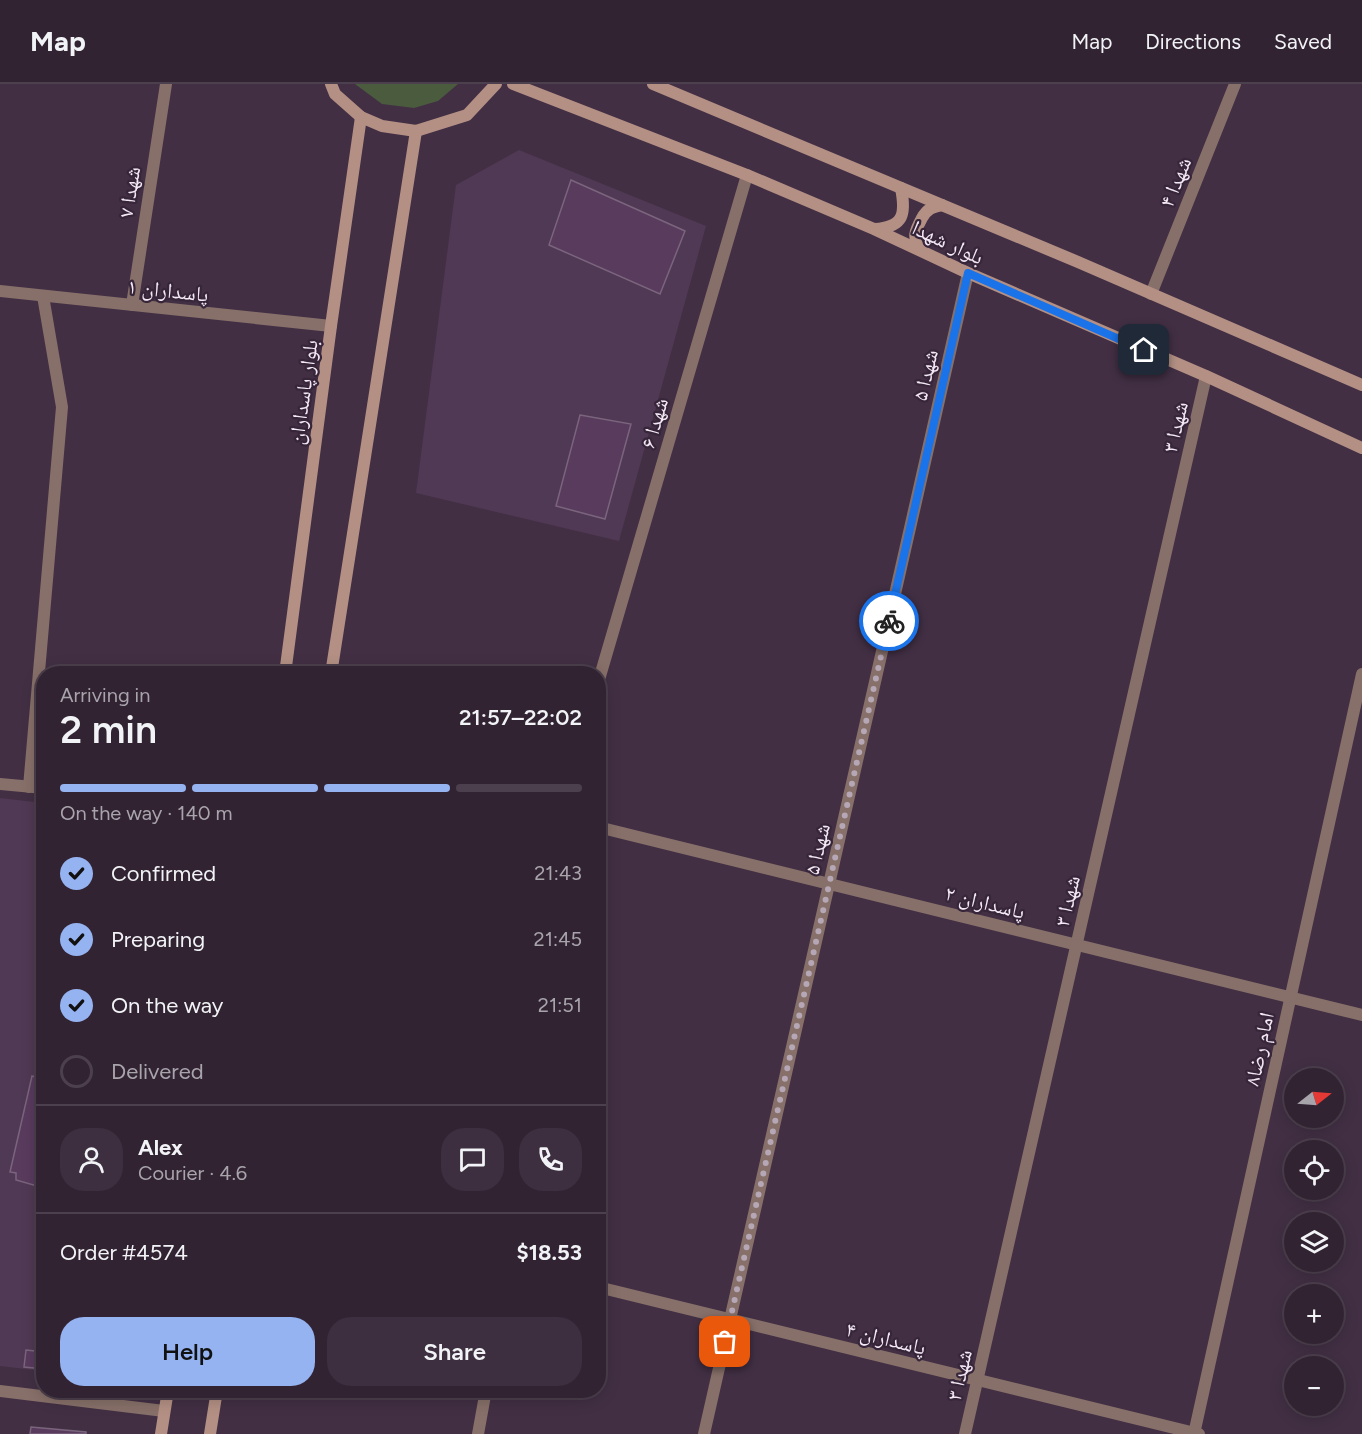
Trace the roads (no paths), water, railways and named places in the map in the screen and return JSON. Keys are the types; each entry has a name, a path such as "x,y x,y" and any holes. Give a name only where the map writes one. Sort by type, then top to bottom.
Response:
{"main road":[{"path":"331,84 335,93 361,117 382,126 416,131 467,115 496,84"},
{"name":"بلوار شهدا","path":"513,84 747,175 874,229 968,273 1206,376 1362,448"},
{"name":"بلوار شهدا","path":"653,84 1362,385"},
{"name":"بلوار پاسداران","path":"286,666 361,117"},
{"path":"332,666 416,131"},
{"path":"874,229 888,228 900,220 904,203 901,188"},
{"path":"920,250 915,238 915,229 926,211 934,206 942,205"},
{"path":"160,1434 167,1398"},
{"path":"210,1434 216,1398"}],"street":[{"name":"شهدا ۷","path":"132,305 166,84"},
{"name":"شهدا ۴","path":"1151,294 1235,84"},
{"name":"شهدا ۶","path":"603,666 747,175"},
{"name":"شهدا ۵","path":"704,1434 968,273"},
{"name":"پاسداران ۱","path":"0,291 331,326"},
{"path":"40,666 62,407 43,296"},
{"name":"شهدا ۳","path":"965,1434 1206,376"},
{"name":"امام رضا۸","path":"1196,1434 1362,674"},
{"path":"29,787 36,706"},
{"path":"0,784 36,787"},
{"name":"پاسداران ۲","path":"606,829 1362,1015"},
{"name":"پاسداران ۴","path":"606,1289 1196,1434"},
{"path":"0,1391 36,1395"},
{"path":"58,1398 165,1411"},
{"path":"478,1434 485,1398"}]}
